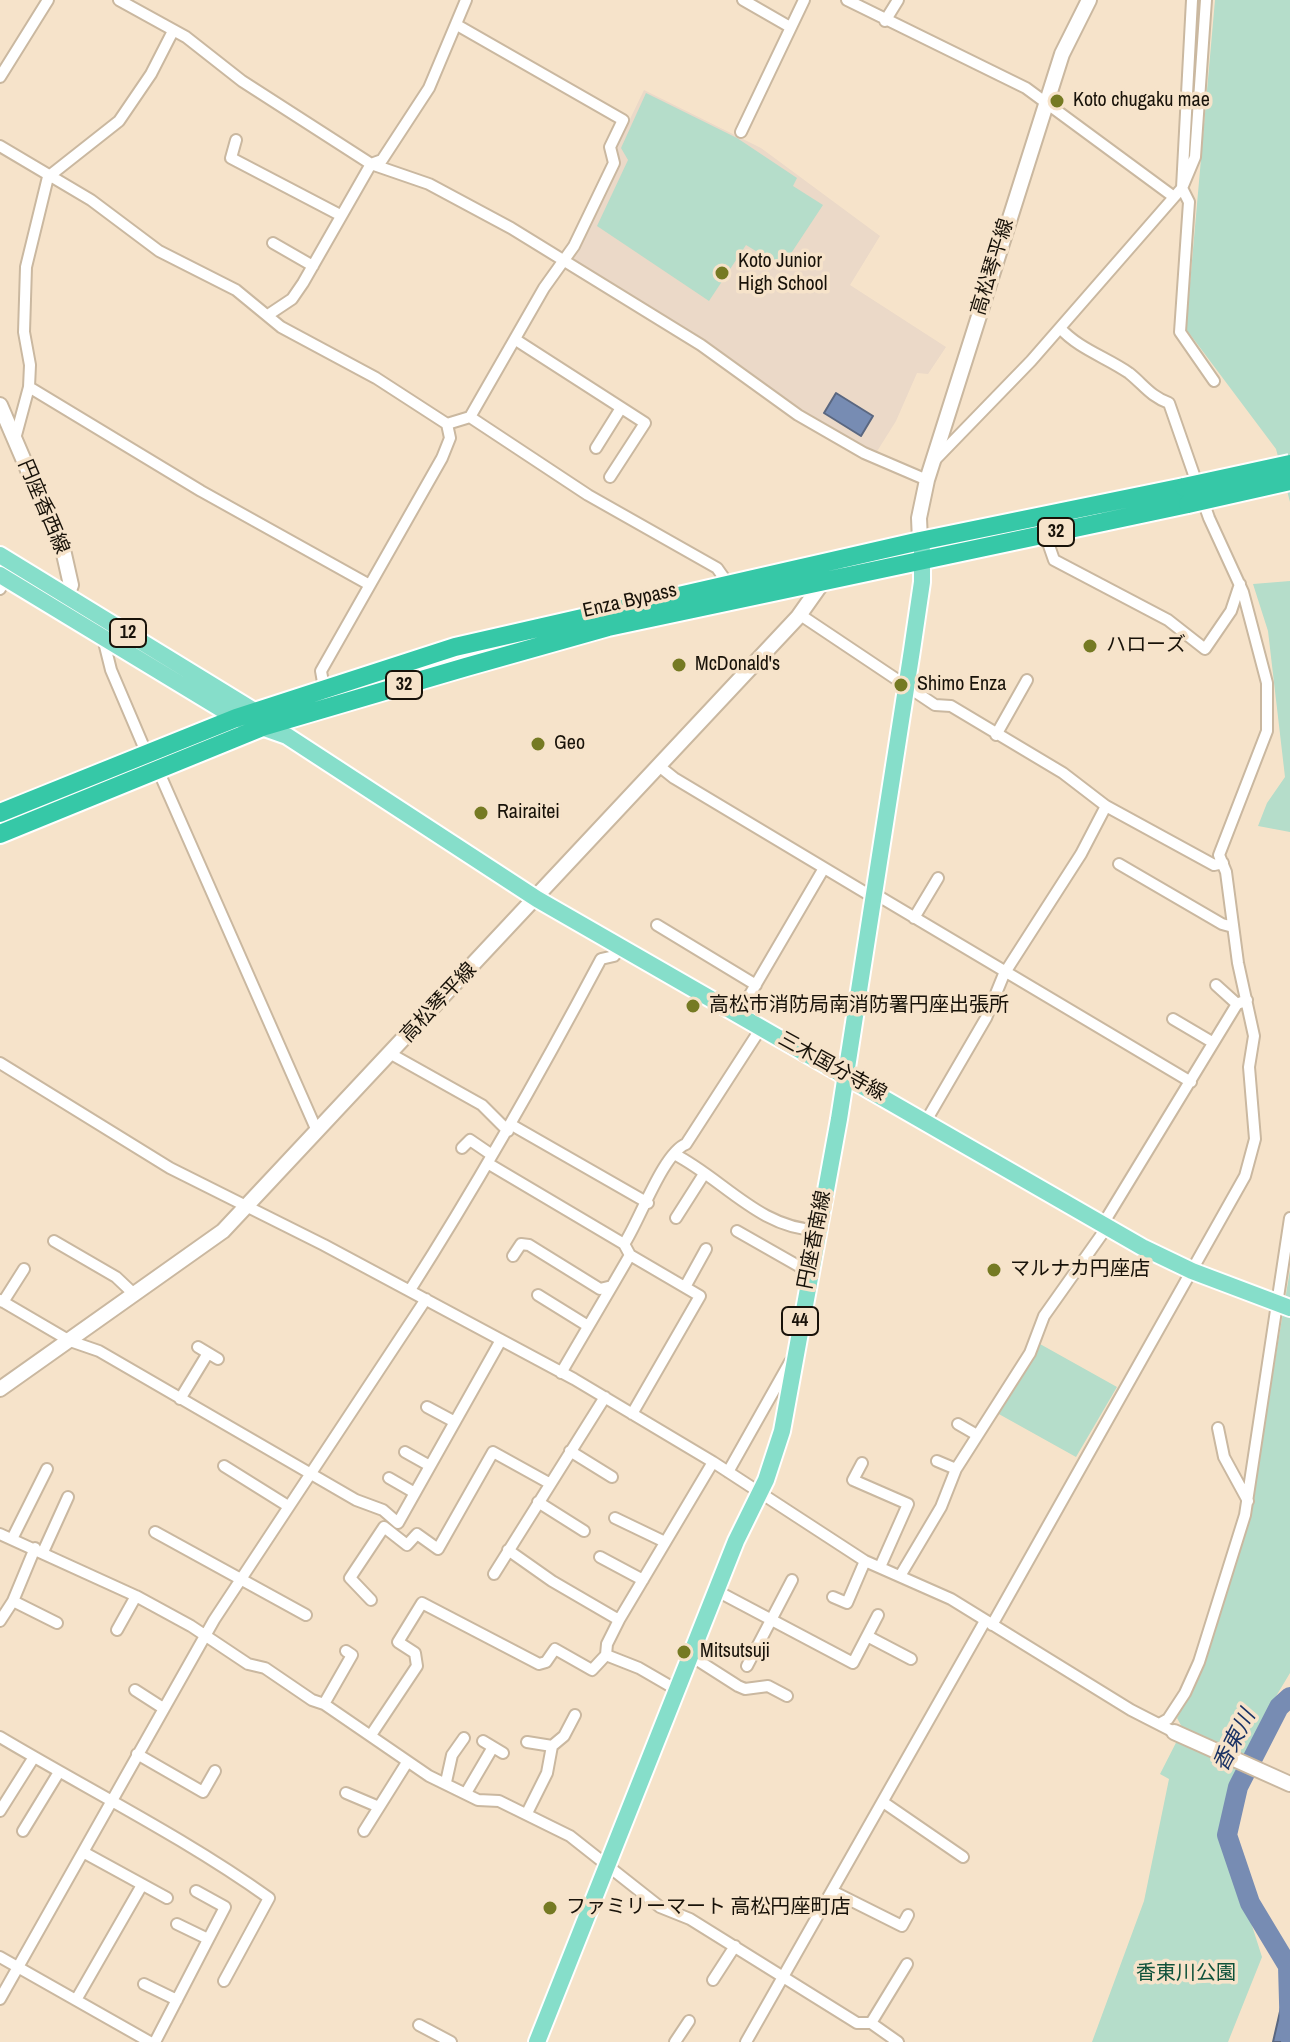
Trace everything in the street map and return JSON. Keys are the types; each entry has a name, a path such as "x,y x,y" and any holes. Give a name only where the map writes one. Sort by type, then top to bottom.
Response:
{"highway":[{"name":"Enza Bypass","path":"0,834 158,770 324,688 455,647 729,585 923,560 1045,534 1290,464"},
{"name":"Enza Bypass","path":"0,813 236,718 260,719 821,574 920,541 1186,495 1290,481"}],"main road":[{"name":"高松琴平線","path":"920,541 919,518 927,480 1045,105 1072,28 1089,0"},
{"name":"円座香西線","path":"0,405 64,554 71,585 64,603"},
{"name":"円座香南線","path":"537,2042 782,1431 845,1073 907,685 923,560 920,541"},
{"name":"三木国分寺線","path":"0,555 103,636 236,718"},
{"name":"高松琴平線","path":"0,1389 205,1246 246,1207 537,899 799,614 821,574"},
{"name":"三木国分寺線","path":"2,581 64,603 260,719 537,899 845,1073 1105,1226 1192,1271 1282,1305"},
{"path":"1174,1732 1290,1784"}],"street":[{"path":"0,77 48,0"},
{"path":"119,0 173,31 371,164 429,184 701,345 798,415 864,453 927,480"},
{"path":"268,315 292,299 371,164 382,160 429,88 466,0"},
{"path":"743,0 790,27"},
{"path":"741,132 804,0"},
{"path":"847,0 1026,88 1045,105 1189,202 1180,332 1214,381"},
{"path":"885,21 898,0"},
{"path":"1178,192 1192,0"},
{"path":"933,462 944,455 1060,328 1178,192 1195,157 1206,0"},
{"path":"447,424 470,417 544,288 564,262 601,195 614,163 610,147 623,120 457,25"},
{"path":"15,439 29,387 30,365 24,332 26,267 48,177 119,121 151,74 173,31"},
{"path":"236,140 231,158 340,215"},
{"path":"0,146 91,200 159,251 223,282 281,327 376,378 447,424 450,438 442,458 321,671 324,688"},
{"path":"273,243 313,266"},
{"path":"746,2042 1192,1271 1245,1176 1253,1150 1249,1067 1254,1036 1242,1002 1223,863 1219,855 1267,731 1267,683 1240,584 1192,477 1169,403 1150,396 1130,374 1070,338 1060,328"},
{"path":"516,340 645,423 610,477"},
{"path":"29,387 201,491 368,584"},
{"path":"596,448 621,408"},
{"path":"470,417 602,503 717,568 729,585"},
{"path":"1045,534 1054,560 1168,620 1205,649 1231,611 1240,584"},
{"path":"799,614 935,705 951,706 1063,773 1106,806 1214,865 1223,863"},
{"path":"103,636 111,670 146,752"},
{"path":"996,735 1027,680"},
{"path":"659,766 871,896 880,897 1004,974 1191,1082"},
{"path":"158,770 317,1131"},
{"path":"926,1121 986,1018 1004,974 1081,854 1106,806"},
{"path":"1119,864 1222,924 1233,927"},
{"path":"738,1015 824,868"},
{"path":"914,918 938,878"},
{"path":"657,925 756,985"},
{"path":"410,1290 491,1160 601,959 614,956 620,948"},
{"path":"1216,985 1242,1002"},
{"path":"900,1576 941,1507 956,1469 1030,1353 1044,1316 1105,1226 1212,1042 1242,1002"},
{"path":"1173,1019 1212,1042"},
{"path":"624,1244 674,1154 686,1144 761,1028"},
{"path":"391,1054 482,1105 509,1127 648,1203"},
{"path":"0,1063 138,1150 410,1290 605,1397 713,1462 865,1561 951,1599 1174,1732"},
{"path":"462,1148 470,1140 491,1160 624,1244 630,1255 700,1296 632,1414"},
{"path":"674,1154 728,1193 795,1230 817,1230"},
{"path":"676,1218 704,1174"},
{"path":"1159,1724 1168,1719 1185,1693 1199,1662 1248,1501 1282,1305 1290,1218"},
{"path":"737,1231 809,1272"},
{"path":"54,1241 116,1277 135,1295"},
{"path":"513,1256 521,1244 529,1245 600,1289 612,1286"},
{"path":"685,1287 706,1249"},
{"path":"561,1373 630,1255"},
{"path":"24,1269 1,1301 70,1341 99,1351 356,1500 383,1510 398,1523 501,1340"},
{"path":"538,1295 588,1326"},
{"path":"0,1999 204,1637 426,1299"},
{"path":"180,1399 203,1350 218,1359"},
{"path":"728,1472 794,1356"},
{"path":"494,1574 605,1397"},
{"path":"427,1407 455,1422"},
{"path":"958,1424 977,1435"},
{"path":"1218,1428 1224,1457 1248,1501"},
{"path":"570,1451 612,1477"},
{"path":"405,1452 430,1466"},
{"path":"371,1600 350,1578 384,1527 407,1545 417,1534 438,1549 493,1452 549,1483"},
{"path":"937,1461 956,1469"},
{"path":"371,1735 417,1666 415,1653 398,1642 422,1603 539,1664 546,1662 555,1649 592,1670 606,1655 607,1644 619,1620 713,1462"},
{"path":"862,1463 853,1480 908,1504 880,1567"},
{"path":"224,1466 288,1506"},
{"path":"12,1539 47,1469"},
{"path":"389,1478 415,1493"},
{"path":"0,1621 68,1497"},
{"path":"538,1502 584,1531"},
{"path":"615,1518 665,1542"},
{"path":"155,1532 306,1615"},
{"path":"0,1534 136,1596 324,1704 371,1735 406,1764 488,1803 499,1801 527,1813 608,1863 660,1907 690,1919 857,2023 871,2023 898,2042"},
{"path":"508,1550 552,1581 619,1620"},
{"path":"600,1557 643,1580"},
{"path":"833,1597 847,1603 865,1561"},
{"path":"747,1666 792,1580"},
{"path":"717,1591 772,1617 853,1663 878,1615"},
{"path":"117,1630 136,1596"},
{"path":"13,1601 57,1623"},
{"path":"869,1637 911,1659"},
{"path":"324,1704 352,1655 346,1651"},
{"path":"606,1655 661,1679 677,1690"},
{"path":"691,1656 745,1689 768,1686 787,1696"},
{"path":"135,1690 163,1708"},
{"path":"527,1813 547,1773 552,1746 564,1736 575,1715"},
{"path":"0,1737 109,1803 215,1860 269,1898 224,1981"},
{"path":"446,1782 452,1755 464,1738"},
{"path":"527,1742 552,1746"},
{"path":"466,1793 493,1747"},
{"path":"137,1754 203,1792 215,1771"},
{"path":"0,1811 34,1757"},
{"path":"364,1831 406,1764"},
{"path":"23,1831 59,1772"},
{"path":"346,1793 379,1807"},
{"path":"883,1802 963,1857"},
{"path":"83,1852 167,1898"},
{"path":"76,2000 142,1885"},
{"path":"0,1957 153,2042 225,1907 196,1891"},
{"path":"832,1891 902,1926 908,1915"},
{"path":"177,1924 208,1939"},
{"path":"713,1980 735,1946"},
{"path":"871,2023 907,1964"},
{"path":"144,1984 177,2000"},
{"path":"675,2042 689,2021"},
{"path":"419,2025 451,2042"}],"shaded area":[{"name":"Koto Junior High School","path":"644,90 761,148 880,236 850,285 946,347 928,374 917,373 896,421 876,453 799,412 703,340 568,262 604,199 619,160 616,148"}],"green space":[{"path":"1215,0 1290,0 1290,502 1276,449 1186,329"},
{"path":"646,93 737,138 797,178 793,186 823,205 782,267 746,245 709,301 597,226 628,160 621,148"},
{"path":"1290,581 1290,832 1258,826 1267,803 1285,777 1268,631 1253,584"},
{"name":"香東川公園","path":"1290,1270 1290,1673 1266,1713 1236,1782 1224,1838 1262,1957 1228,2042 1092,2042 1144,1901 1169,1779 1160,1774 1183,1729 1177,1718 1204,1667 1249,1518"},
{"path":"1040,1344 1117,1387 1076,1457 997,1413"}],"water":[{"path":"836,393 873,416 861,436 824,413"},
{"path":"1284,1963 1290,1965 1290,2042 1273,2042 1287,1981"}],"waterway":[{"name":"香東川","path":"1290,1697 1279,1707 1238,1787 1227,1835 1250,1903 1288,1966 1290,2037"}],"place":[{"name":"Koto chugaku mae","path":"1057,101"},
{"name":"Koto Junior High School","path":"722,273"},
{"name":"ハローズ","path":"1090,646"},
{"name":"McDonald's","path":"679,665"},
{"name":"Shimo Enza","path":"901,685"},
{"name":"Geo","path":"538,744"},
{"name":"Rairaitei","path":"481,813"},
{"name":"高松市消防局南消防署円座出張所","path":"693,1006"},
{"name":"マルナカ円座店","path":"994,1270"},
{"name":"Mitsutsuji","path":"684,1652"},
{"name":"ファミリーマート 高松円座町店","path":"550,1908"}]}
